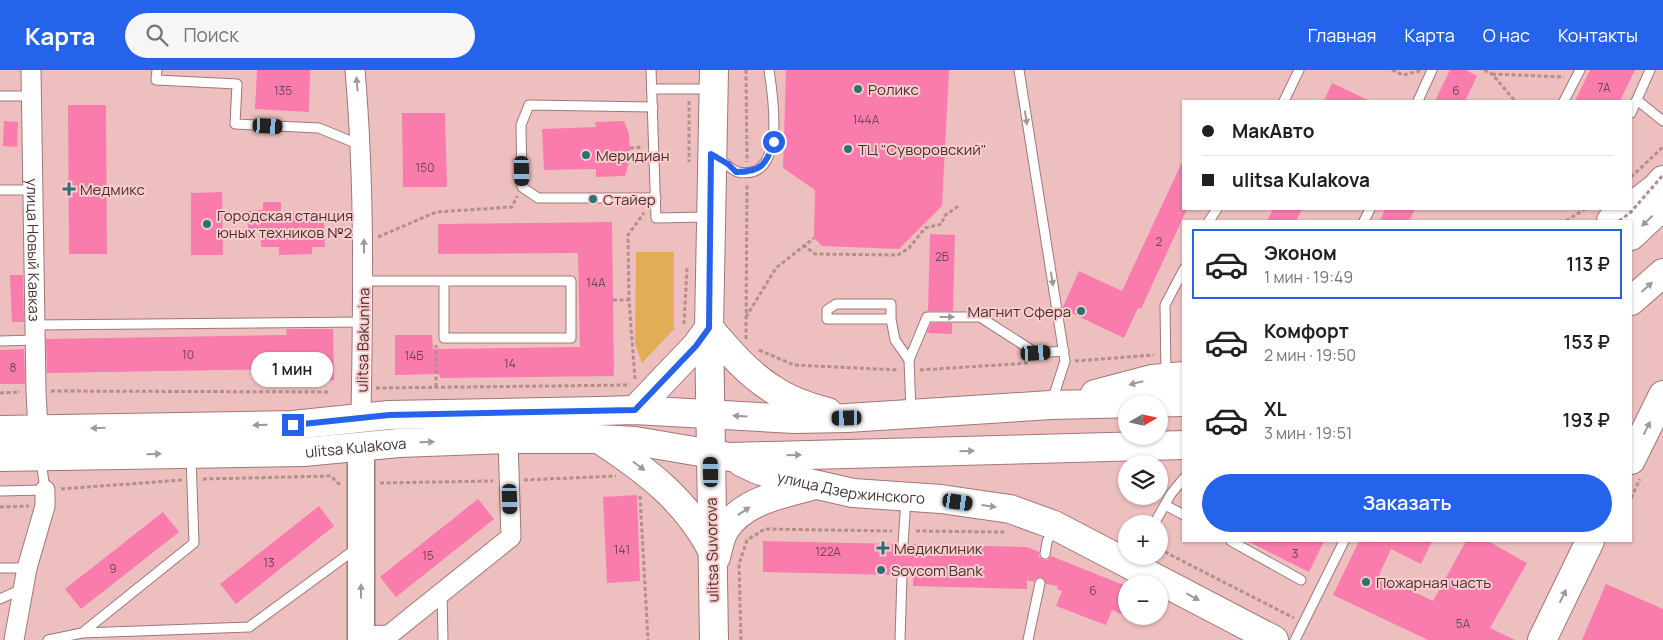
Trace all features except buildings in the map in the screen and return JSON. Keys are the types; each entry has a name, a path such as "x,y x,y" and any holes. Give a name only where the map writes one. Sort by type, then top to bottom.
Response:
{"main road":[{"name":"ulitsa Suvorova","path":"705,83 700,161 710,217 696,327 711,415 721,455 712,558 714,640"},
{"path":"1632,231 1638,198 1663,180"},
{"path":"1612,220 1624,210"},
{"path":"1632,300 1663,273"},
{"path":"635,398 696,346 696,327"},
{"path":"696,327 770,388 806,406 847,418"},
{"path":"1050,405 1152,379 1175,377"},
{"path":"1632,458 1663,395"},
{"name":"ulitsa Kulakova","path":"0,457 39,443 293,425 361,417 635,398 711,415 794,419 847,418 1050,405"},
{"path":"1050,405 1180,402"},
{"name":"ulitsa Bakunina","path":"361,417 361,446"},
{"name":"ulitsa Kulakova","path":"0,430 39,443 190,453 303,452 399,443 508,439 598,439 635,441 721,455"},
{"path":"598,439 636,464 660,484 686,510 704,534 712,558"},
{"path":"721,455 1182,445"},
{"path":"712,558 724,532 738,514 756,503 919,452"},
{"name":"улица Дзержинского","path":"721,455 758,470 854,493 941,499 1010,509 1054,525 1118,554"},
{"path":"1542,640 1590,542"},
{"name":"улица Дзержинского","path":"1139,565 1274,640"}],"street":[{"name":"улица Новый Кавказ","path":"31,70 36,391 39,443"},
{"name":"ulitsa Bakunina","path":"355,70 364,242 361,417"},
{"path":"361,638 389,635 511,537 508,439"},
{"name":"ulitsa Bakunina","path":"361,446 361,638"},
{"path":"18,640 23,588 45,498"}],"lane":[{"path":"157,70 156,80 237,84 235,124 319,128 360,145"},
{"path":"651,70 656,218 710,217"},
{"path":"700,161 728,164 736,172 751,172 768,160 774,142 773,94 769,70"},
{"path":"1018,70 1065,361 1050,405"},
{"path":"1284,100 1299,70"},
{"path":"1418,100 1432,70"},
{"path":"1632,111 1650,70"},
{"path":"1565,100 1578,74"},
{"path":"652,88 705,83"},
{"path":"0,96 30,96"},
{"path":"1637,100 1663,121"},
{"path":"653,107 529,105 521,125 522,187 538,198 656,198"},
{"path":"0,190 32,190"},
{"path":"1175,377 1165,305 1182,273"},
{"path":"364,281 444,281 571,281 571,338 444,338 444,281"},
{"path":"891,319 827,319 827,310 836,304 891,304 891,319 895,340 909,360"},
{"path":"911,414 909,360 927,317 980,318 1036,353 1064,351"},
{"path":"0,341 35,332 364,322"},
{"path":"0,491 45,498 39,443"},
{"path":"82,633 194,543 190,453"},
{"path":"1168,500 1182,480"},
{"path":"903,544 906,497"},
{"path":"1159,515 1165,505 1182,514"},
{"path":"1045,554 1047,542 1054,525"},
{"path":"1233,542 1301,580"},
{"path":"1295,640 1344,542"},
{"path":"48,640 82,633 249,628 361,545"},
{"path":"0,568 27,568"},
{"path":"900,640 902,575"},
{"path":"1028,640 1040,583"},
{"path":"0,599 23,588"},
{"path":"442,593 443,640"}],"path":[{"path":"1392,70 1403,75 1423,70"},
{"path":"1484,70 1492,74 1514,100"},
{"path":"1492,74 1578,74"},
{"path":"700,161 705,83"},
{"path":"1638,198 1663,147"},
{"path":"1620,220 1631,212 1663,175"},
{"path":"364,242 436,212 512,207 522,187"},
{"path":"635,398 629,300 628,235 656,198"},
{"path":"802,246 815,254 898,255 909,248 924,228 942,224 944,216 960,205"},
{"path":"1568,220 1583,210"},
{"path":"746,317 776,268 814,238"},
{"path":"687,267 696,327"},
{"path":"613,300 629,300"},
{"path":"436,387 436,337 444,338"},
{"path":"635,398 642,379"},
{"path":"374,388 436,387 635,398"},
{"path":"0,393 36,391 330,392"},
{"path":"640,495 648,640"},
{"path":"0,507 45,498"},
{"path":"741,640 739,564 747,540 765,529 1006,532"},
{"path":"1168,554 1303,623"}],"shaded area":[{"path":"636,252 674,252 674,329 642,363 635,344"}],"place":[{"name":"Роликс","path":"858,89"},
{"name":"ТЦ \"Суворовский\"","path":"848,149"},
{"name":"Меридиан","path":"586,155"},
{"name":"Медмикс","path":"69,189"},
{"name":"Стайер","path":"593,199"},
{"name":"Городская станция юных техников №2","path":"207,224"},
{"name":"Магнит Сфера","path":"1081,311"},
{"name":"Медиклиник","path":"883,548"},
{"name":"Sovcom Bank","path":"881,570"},
{"name":"Пожарная часть","path":"1366,582"}],"route":[{"path":"293,425 389,415 635,410 696,346 709,328 711,154 728,164 736,172 751,172 768,160 774,142"}]}
